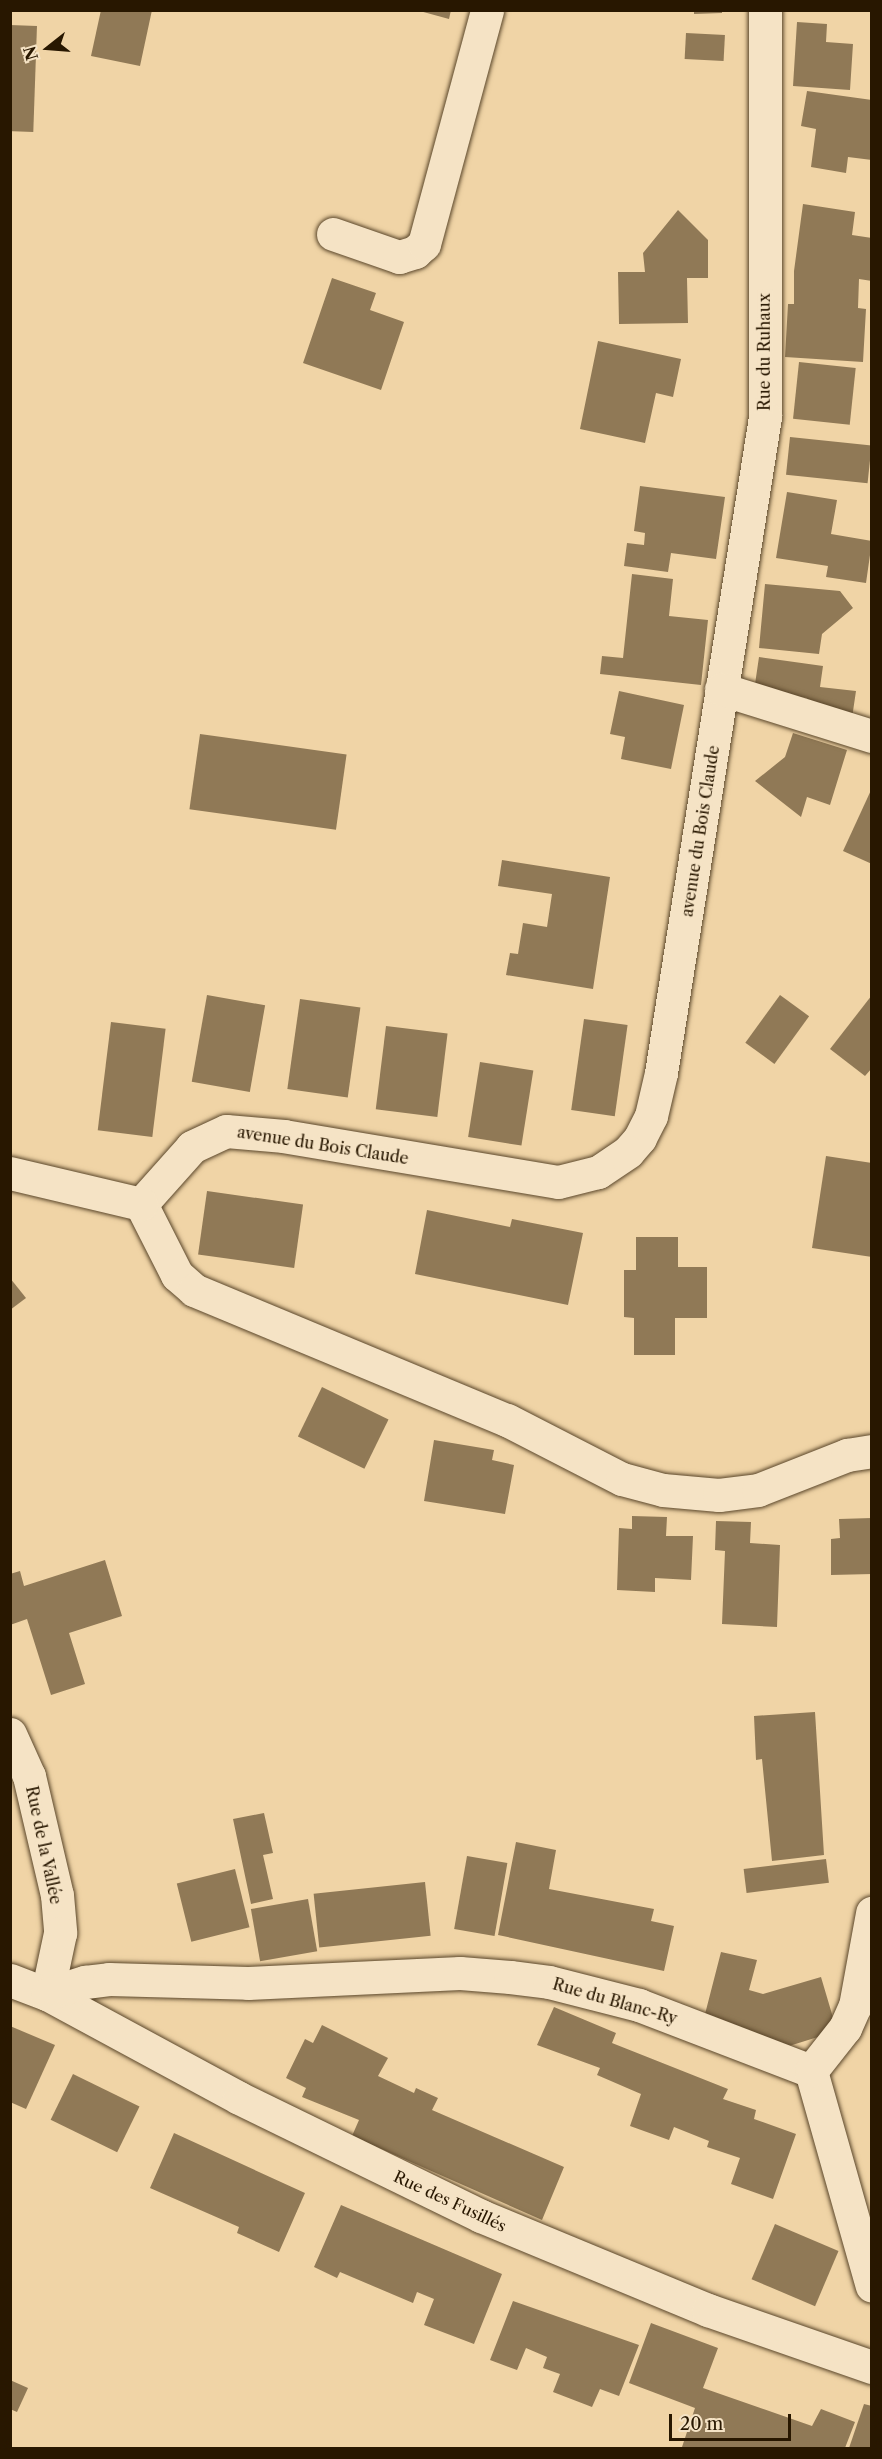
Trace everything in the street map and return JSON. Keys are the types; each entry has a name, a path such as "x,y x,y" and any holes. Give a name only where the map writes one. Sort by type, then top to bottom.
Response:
{"street":[{"path":"333,234 399,257 416,252 424,244 487,10"},
{"name":"Rue du Ruhaux","path":"721,689 765,417 765,10"},
{"path":"721,689 872,736"},
{"name":"avenue du Bois Claude","path":"141,1204 192,1147 226,1131 284,1136 558,1182 598,1172 628,1152 651,1116 661,1073 721,689"},
{"path":"10,1173 141,1204 177,1275 194,1290 507,1420 600,1470 641,1485 707,1496 742,1493 847,1455 872,1451"},
{"name":"Rue de la Vallée","path":"10,1734 29,1776 57,1895 60,1933 47,1994"},
{"path":"872,1913 855,2006 845,2028 811,2071 872,2286"},
{"name":"Rue du Blanc-Ry","path":"47,1994 85,1982 109,1979 248,1983 460,1972 510,1977 558,1984 639,2005 811,2071"},
{"path":"10,1980 47,1994"},
{"name":"Rue des Fusillés","path":"47,1994 239,2098 481,2216 708,2310 872,2367"}],"building":[{"path":"101,10 152,10 140,66 91,56"},
{"path":"416,10 451,10 449,19"},
{"path":"694,10 722,10 722,13 694,14"},
{"path":"797,22 827,24 826,42 853,44 850,90 793,86"},
{"path":"10,25 37,26 33,132 10,131"},
{"path":"686,33 725,35 724,61 685,59"},
{"path":"807,91 872,100 872,160 848,157 846,173 811,167 816,129 801,126"},
{"path":"803,204 855,212 852,235 872,238 872,281 859,279 858,308 866,309 863,362 785,357 788,304 794,304 794,271"},
{"path":"678,210 708,240 708,278 687,278 688,323 619,324 618,272 645,272 643,253"},
{"path":"332,278 376,293 370,310 404,322 381,390 303,363"},
{"path":"598,341 681,359 673,397 656,393 645,443 580,429"},
{"path":"799,362 856,368 850,425 793,419"},
{"path":"790,437 872,446 868,483 786,475"},
{"path":"640,486 725,497 716,559 671,553 668,572 624,566 627,543 644,545 645,533 634,531"},
{"path":"787,492 837,500 831,534 872,541 866,583 826,577 828,566 776,558"},
{"path":"632,574 673,579 669,616 708,620 701,685 600,674 602,656 623,658"},
{"path":"765,584 840,591 853,608 822,634 819,654 759,648"},
{"path":"759,657 823,666 820,687 856,691 852,718 809,705 807,698 754,691"},
{"path":"619,691 684,705 671,769 621,759 625,737 610,734"},
{"path":"793,733 847,750 830,805 807,797 801,817 755,781 785,757"},
{"path":"200,734 347,755 336,830 189,809"},
{"path":"872,788 872,864 843,851"},
{"path":"502,860 610,877 593,989 506,975 510,953 518,954 523,923 547,927 552,894 498,886"},
{"path":"207,995 265,1005 250,1092 192,1082"},
{"path":"780,995 809,1016 774,1064 745,1043"},
{"path":"872,995 872,1068 865,1076 830,1049"},
{"path":"300,999 360,1007 348,1098 287,1089"},
{"path":"584,1019 628,1025 615,1116 571,1110"},
{"path":"111,1022 166,1029 152,1137 98,1130"},
{"path":"386,1026 448,1034 437,1117 376,1109"},
{"path":"480,1062 533,1070 521,1146 468,1137"},
{"path":"826,1156 872,1163 872,1257 812,1248"},
{"path":"207,1191 303,1204 294,1268 198,1254"},
{"path":"427,1210 510,1227 512,1219 583,1233 568,1305 415,1274"},
{"path":"636,1237 678,1237 678,1267 707,1267 707,1318 675,1318 675,1355 634,1355 634,1318 624,1317 624,1270 636,1270"},
{"path":"10,1278 26,1298 10,1310"},
{"path":"322,1387 389,1419 364,1469 298,1436"},
{"path":"434,1440 494,1450 492,1460 514,1465 505,1514 424,1501"},
{"path":"632,1516 667,1517 666,1536 693,1536 691,1580 655,1578 655,1592 617,1590 619,1528 632,1529"},
{"path":"872,1518 872,1574 831,1575 831,1539 840,1538 839,1519"},
{"path":"716,1521 751,1522 750,1543 780,1545 777,1627 722,1624 725,1551 715,1550"},
{"path":"105,1560 122,1616 69,1633 85,1684 51,1695 27,1619 10,1625 10,1574 20,1571 24,1586"},
{"path":"815,1712 824,1855 772,1861 762,1759 756,1760 754,1716"},
{"path":"264,1813 273,1853 263,1855 273,1899 251,1904 233,1819"},
{"path":"516,1842 556,1850 549,1889 654,1909 651,1921 674,1926 664,1971 498,1935"},
{"path":"467,1856 507,1863 495,1936 454,1929"},
{"path":"826,1859 829,1883 747,1893 744,1869"},
{"path":"235,1869 250,1927 191,1942 177,1884"},
{"path":"425,1882 431,1936 319,1947 314,1894"},
{"path":"308,1899 317,1951 260,1961 251,1909"},
{"path":"721,1952 757,1960 749,1990 763,1994 821,1977 837,2031 773,2051 704,2018"},
{"path":"554,2007 616,2033 612,2043 728,2089 723,2099 756,2110 754,2119 796,2134 773,2199 731,2184 740,2158 707,2147 709,2141 674,2127 669,2140 630,2126 641,2094 597,2075 600,2068 537,2045"},
{"path":"322,2025 388,2058 378,2076 414,2093 416,2088 438,2098 432,2110 564,2167 542,2220 352,2136 359,2120 302,2097 306,2088 286,2078 305,2039 313,2043"},
{"path":"10,2026 55,2045 26,2109 10,2102"},
{"path":"73,2074 140,2106 117,2152 51,2120"},
{"path":"174,2133 305,2193 279,2252 237,2233 239,2227 150,2188"},
{"path":"341,2205 502,2274 474,2344 424,2325 434,2299 417,2292 413,2303 340,2272 337,2278 314,2267"},
{"path":"775,2224 839,2251 815,2306 752,2279"},
{"path":"513,2301 639,2345 619,2396 600,2389 592,2407 553,2392 560,2374 543,2368 547,2357 526,2348 517,2370 490,2360"},
{"path":"651,2323 718,2348 703,2388 812,2426 821,2409 855,2422 845,2448 682,2447 695,2408 629,2383"},
{"path":"10,2380 28,2388 17,2412 10,2409"},
{"path":"864,2404 872,2406 872,2448 849,2448"}]}
